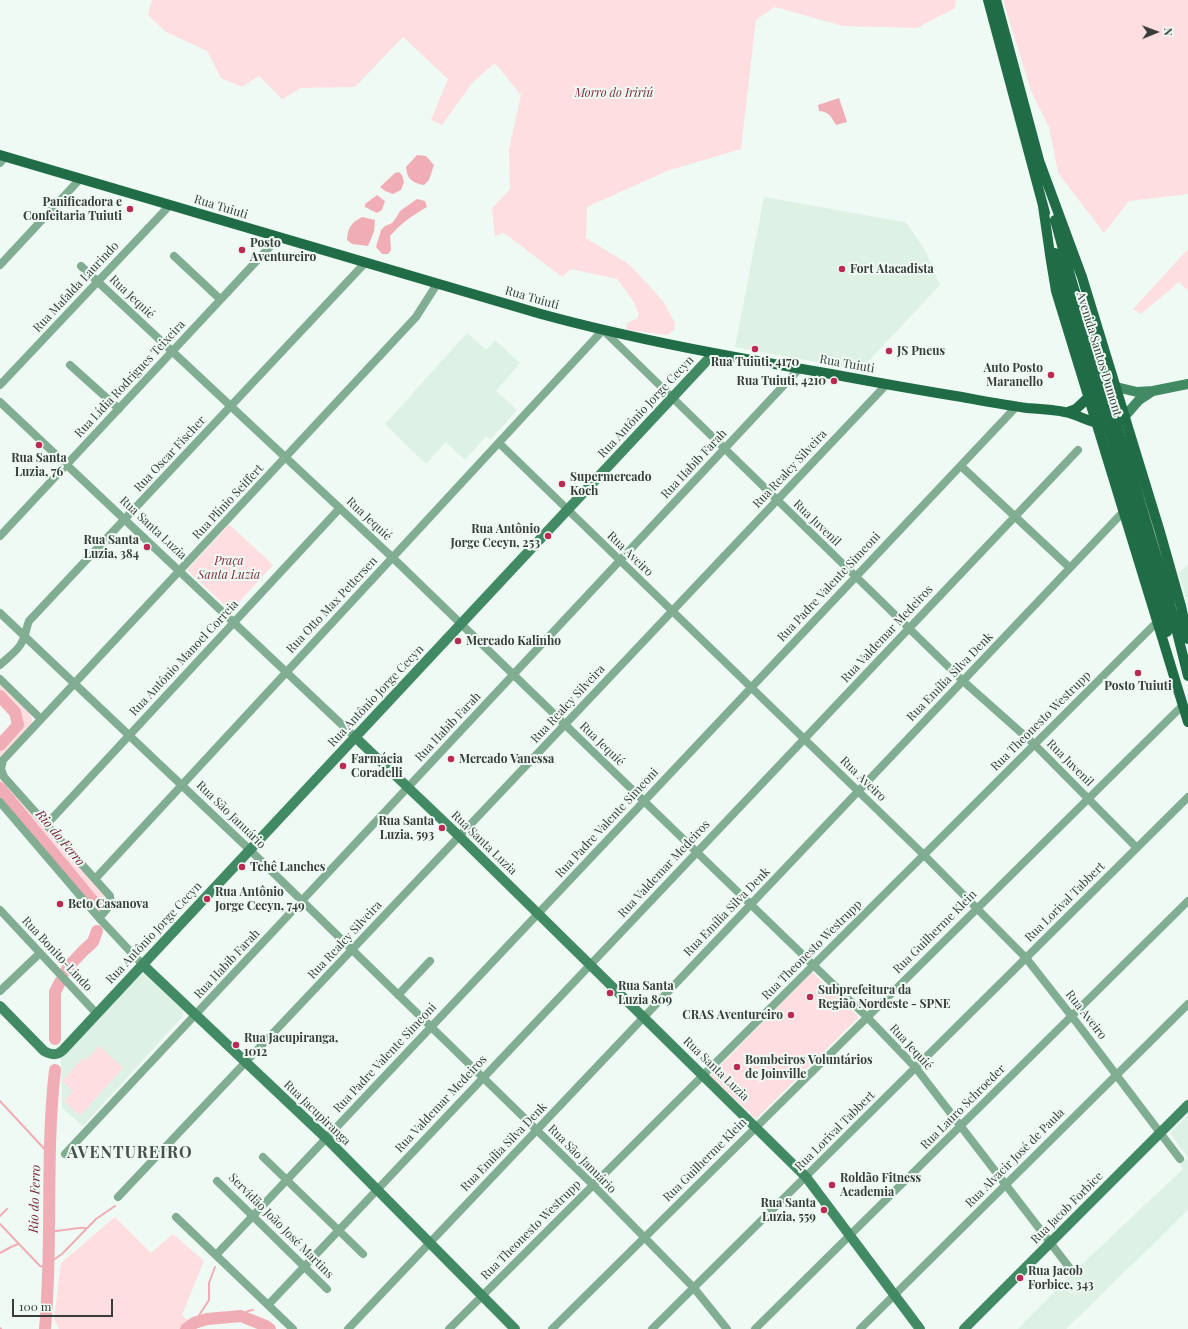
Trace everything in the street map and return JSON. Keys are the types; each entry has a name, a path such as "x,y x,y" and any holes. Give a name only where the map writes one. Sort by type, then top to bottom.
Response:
{"main road":[{"name":"Avenida Santos Dumont","path":"988,0 1064,286 1094,370 1167,592 1188,676"},
{"name":"Avenida Santos Dumont","path":"996,0 1070,274 1094,370"},
{"path":"1037,155 1082,277 1168,558 1188,639"},
{"name":"Rua Tuiuti","path":"2,158 170,205 540,314 603,330 713,354 886,385 1016,407 1068,412 1083,419 1109,425 1118,422 1125,416"},
{"path":"1043,206 1050,261 1056,291 1188,722"},
{"name":"Rua Tuiuti","path":"1068,412 1076,409 1102,386 1106,385 1116,387"},
{"path":"1083,419 1100,435"},
{"name":"Avenida Santos Dumont","path":"1117,443 1188,715"}],"street":[{"path":"0,265 80,179"},
{"name":"Rua Mafalda Laurindo","path":"0,386 170,205"},
{"name":"Rua Lídia Rodrigues Teixeira","path":"0,536 278,238"},
{"path":"174,256 220,299"},
{"name":"Rua Oscar Fischer","path":"0,665 19,647 29,621 365,263"},
{"name":"Rua Jequié","path":"81,266 393,558 867,1017 916,1068 1072,1270"},
{"name":"Rua Plínio Seiffert","path":"1,769 3,760 416,317 422,310 437,284"},
{"name":"Rua Juvenil","path":"603,330 963,681 1034,744 1137,848"},
{"name":"Rua Otto Max Pettersen","path":"95,879 603,330"},
{"name":"Rua Antônio Jorge Cecyn","path":"0,1006 44,1051 55,1055 63,1050 713,354"},
{"path":"70,365 119,409"},
{"name":"Rua Habib Farah","path":"65,1154 799,369"},
{"name":"Rua Tuiuti","path":"1116,387 1137,392 1153,392 1188,384"},
{"name":"Rua Realcy Silveira","path":"118,1197 886,385"},
{"name":"Rua Tuiuti","path":"1125,416 1139,400 1153,392"},
{"name":"Rua Santa Luzia","path":"0,402 460,836 806,1177 920,1329"},
{"name":"Rua Padre Valente Simeoni","path":"216,1255 1016,407"},
{"name":"Rua Aveiro","path":"499,443 924,855 1026,958 1072,1016 1180,1159"},
{"name":"Rua Valdemar Medeiros","path":"268,1305 1078,450"},
{"path":"960,466 1070,568"},
{"name":"Rua Antônio Manoel Correia","path":"47,824 340,508"},
{"name":"Rua Emília Silva Denk","path":"348,1329 1124,511"},
{"name":"Rua São Januário","path":"0,613 250,850 592,1185 694,1288 727,1329"},
{"name":"Rua Theonesto Westrupp","path":"448,1329 1158,622"},
{"path":"0,679 41,719"},
{"name":"Rua Guilherme Klein","path":"552,1329 1183,705"},
{"path":"1,769 4,777 108,893 111,899 109,906 99,918"},
{"name":"Rua Lorival Tabbert","path":"652,1329 1188,797"},
{"name":"Rua Jacupiranga","path":"0,802 99,918 143,965 326,1138 515,1329"},
{"name":"Rua Lauro Schroeder","path":"756,1329 1188,902"},
{"name":"Rua Bonito-Lindo","path":"0,910 97,1014"},
{"path":"0,991 40,953"},
{"path":"398,995 430,961"},
{"name":"Rua Alvacir José de Paula","path":"860,1329 1188,1004"},
{"name":"Rua Jacob Forbice","path":"964,1329 1188,1106"},
{"path":"263,1157 363,1254"},
{"name":"Servidão João José Martins","path":"217,1181 328,1289"},
{"path":"176,1217 293,1329"}],"shaded area":[{"path":"839,98 847,122 836,125 828,114 819,111 818,105"},
{"path":"417,155 426,156 434,165 429,180 424,185 411,180 406,167"},
{"path":"399,172 402,175 404,182 401,190 393,194 380,187 395,173"},
{"path":"377,195 385,201 382,210 377,213 365,207 365,204"},
{"name":"Fort Atacadista","path":"764,197 904,222 908,225 926,252 940,285 860,370 735,347"},
{"path":"417,199 425,201 427,207 407,220 390,236 391,250 388,254 382,254 376,247 381,230 385,226 392,223 400,211"},
{"path":"362,217 375,220 374,232 368,246 352,244 347,240 348,232 351,226 355,221"},
{"path":"467,333 486,350 495,340 520,363 496,391 517,410 490,440 486,436 465,460 446,442 426,464 385,424"},
{"path":"1188,564 1188,607 1179,573"},
{"path":"143,972 183,1010 183,1016 83,1126 62,1108 61,1058"},
{"path":"1188,1115 1188,1158 1170,1133"},
{"path":"1188,1158 1188,1210 1066,1329 1018,1329 1070,1276 1072,1271 1078,1268 1183,1169 1180,1165"}],"green space":[{"name":"Morro do Iririú","path":"152,0 956,0 955,8 917,28 843,26 775,7 756,20 741,149 667,171 587,207 586,238 630,265 663,301 675,323 674,330 667,335 626,330 627,323 636,319 639,315 634,302 617,279 571,269 562,277 504,233 495,236 492,208 510,189 509,149 521,95 495,63 472,83 442,125 431,120 448,79 403,37 355,87 301,88 282,99 259,76 242,87 221,78 207,51 166,32 148,15"},
{"path":"1003,0 1188,0 1188,194 1129,201 1104,233 1058,173 1049,127 1031,91"},
{"path":"1188,249 1188,291 1179,282 1141,314 1133,309"},
{"name":"Praça Santa Luzia","path":"229,524 273,565 231,611 187,570"},
{"path":"0,685 29,712 32,724 30,728 0,757 0,740 15,724 0,706"},
{"path":"0,776 105,892 108,904 102,910 99,910 0,796"},
{"path":"812,972 859,1017 756,1119 710,1076"},
{"path":"99,1046 123,1068 80,1116 64,1101 73,1091 62,1081 83,1058 86,1060"},
{"path":"115,1217 151,1253 173,1234 204,1261 182,1315 198,1329 59,1329 54,1319 61,1263"}],"waterway":[{"name":"Rio do Ferro","path":"0,696 15,712 18,725 0,745"},
{"name":"Rio do Ferro","path":"0,788 97,906"},
{"name":"Rio do Ferro","path":"66,971 69,966 93,942 97,931"},
{"name":"Rio do Ferro","path":"55,1039 55,992 60,982"},
{"name":"Rio do Ferro","path":"45,1329 49,1264 50,1135 55,1070"},
{"path":"0,1101 50,1155"},
{"path":"49,1263 62,1254 96,1219 115,1206"},
{"path":"0,1216 7,1209"},
{"path":"0,1224 40,1266 49,1269"},
{"path":"49,1232 87,1228"},
{"path":"0,1253 18,1244"},
{"path":"194,1323 209,1300 209,1283 215,1267"},
{"path":"241,1316 248,1311 253,1310"},
{"path":"186,1329 194,1323 207,1319 241,1316 270,1329"}],"place":[{"name":"Panificadora e Confeitaria Tuiuti","path":"130,209"},
{"name":"Posto Aventureiro","path":"242,250"},
{"name":"Fort Atacadista","path":"842,269"},
{"name":"Rua Tuiuti, 4170","path":"755,349"},
{"name":"JS Pneus","path":"889,351"},
{"name":"Auto Posto Maranello","path":"1051,375"},
{"name":"Rua Tuiuti, 4210","path":"834,381"},
{"name":"Rua Santa Luzia, 76","path":"39,445"},
{"name":"Supermercado Koch","path":"562,484"},
{"name":"Rua Antônio Jorge Cecyn, 253","path":"548,536"},
{"name":"Rua Santa Luzia, 384","path":"147,547"},
{"name":"Mercado Kalinho","path":"458,641"},
{"name":"Posto Tuiuti","path":"1138,673"},
{"name":"Mercado Vanessa","path":"451,759"},
{"name":"Farmácia Coradelli","path":"343,766"},
{"name":"Rua Santa Luzia, 593","path":"442,828"},
{"name":"Tchê Lanches","path":"242,867"},
{"name":"Rua Antônio Jorge Cecyn, 749","path":"207,899"},
{"name":"Beto Casanova","path":"60,904"},
{"name":"Rua Santa Luzia 809","path":"610,993"},
{"name":"Subprefeitura da Região Nordeste - SPNE","path":"810,997"},
{"name":"CRAS Aventureiro","path":"791,1015"},
{"name":"Rua Jacupiranga, 1012","path":"236,1045"},
{"name":"Bombeiros Voluntários de Joinville","path":"737,1067"},
{"name":"Roldão Fitness Academia","path":"832,1185"},
{"name":"Rua Santa Luzia, 559","path":"824,1210"},
{"name":"Rua Jacob Forbice, 343","path":"1020,1278"}],"district":[{"name":"AVENTUREIRO","path":"130,1153"}]}
